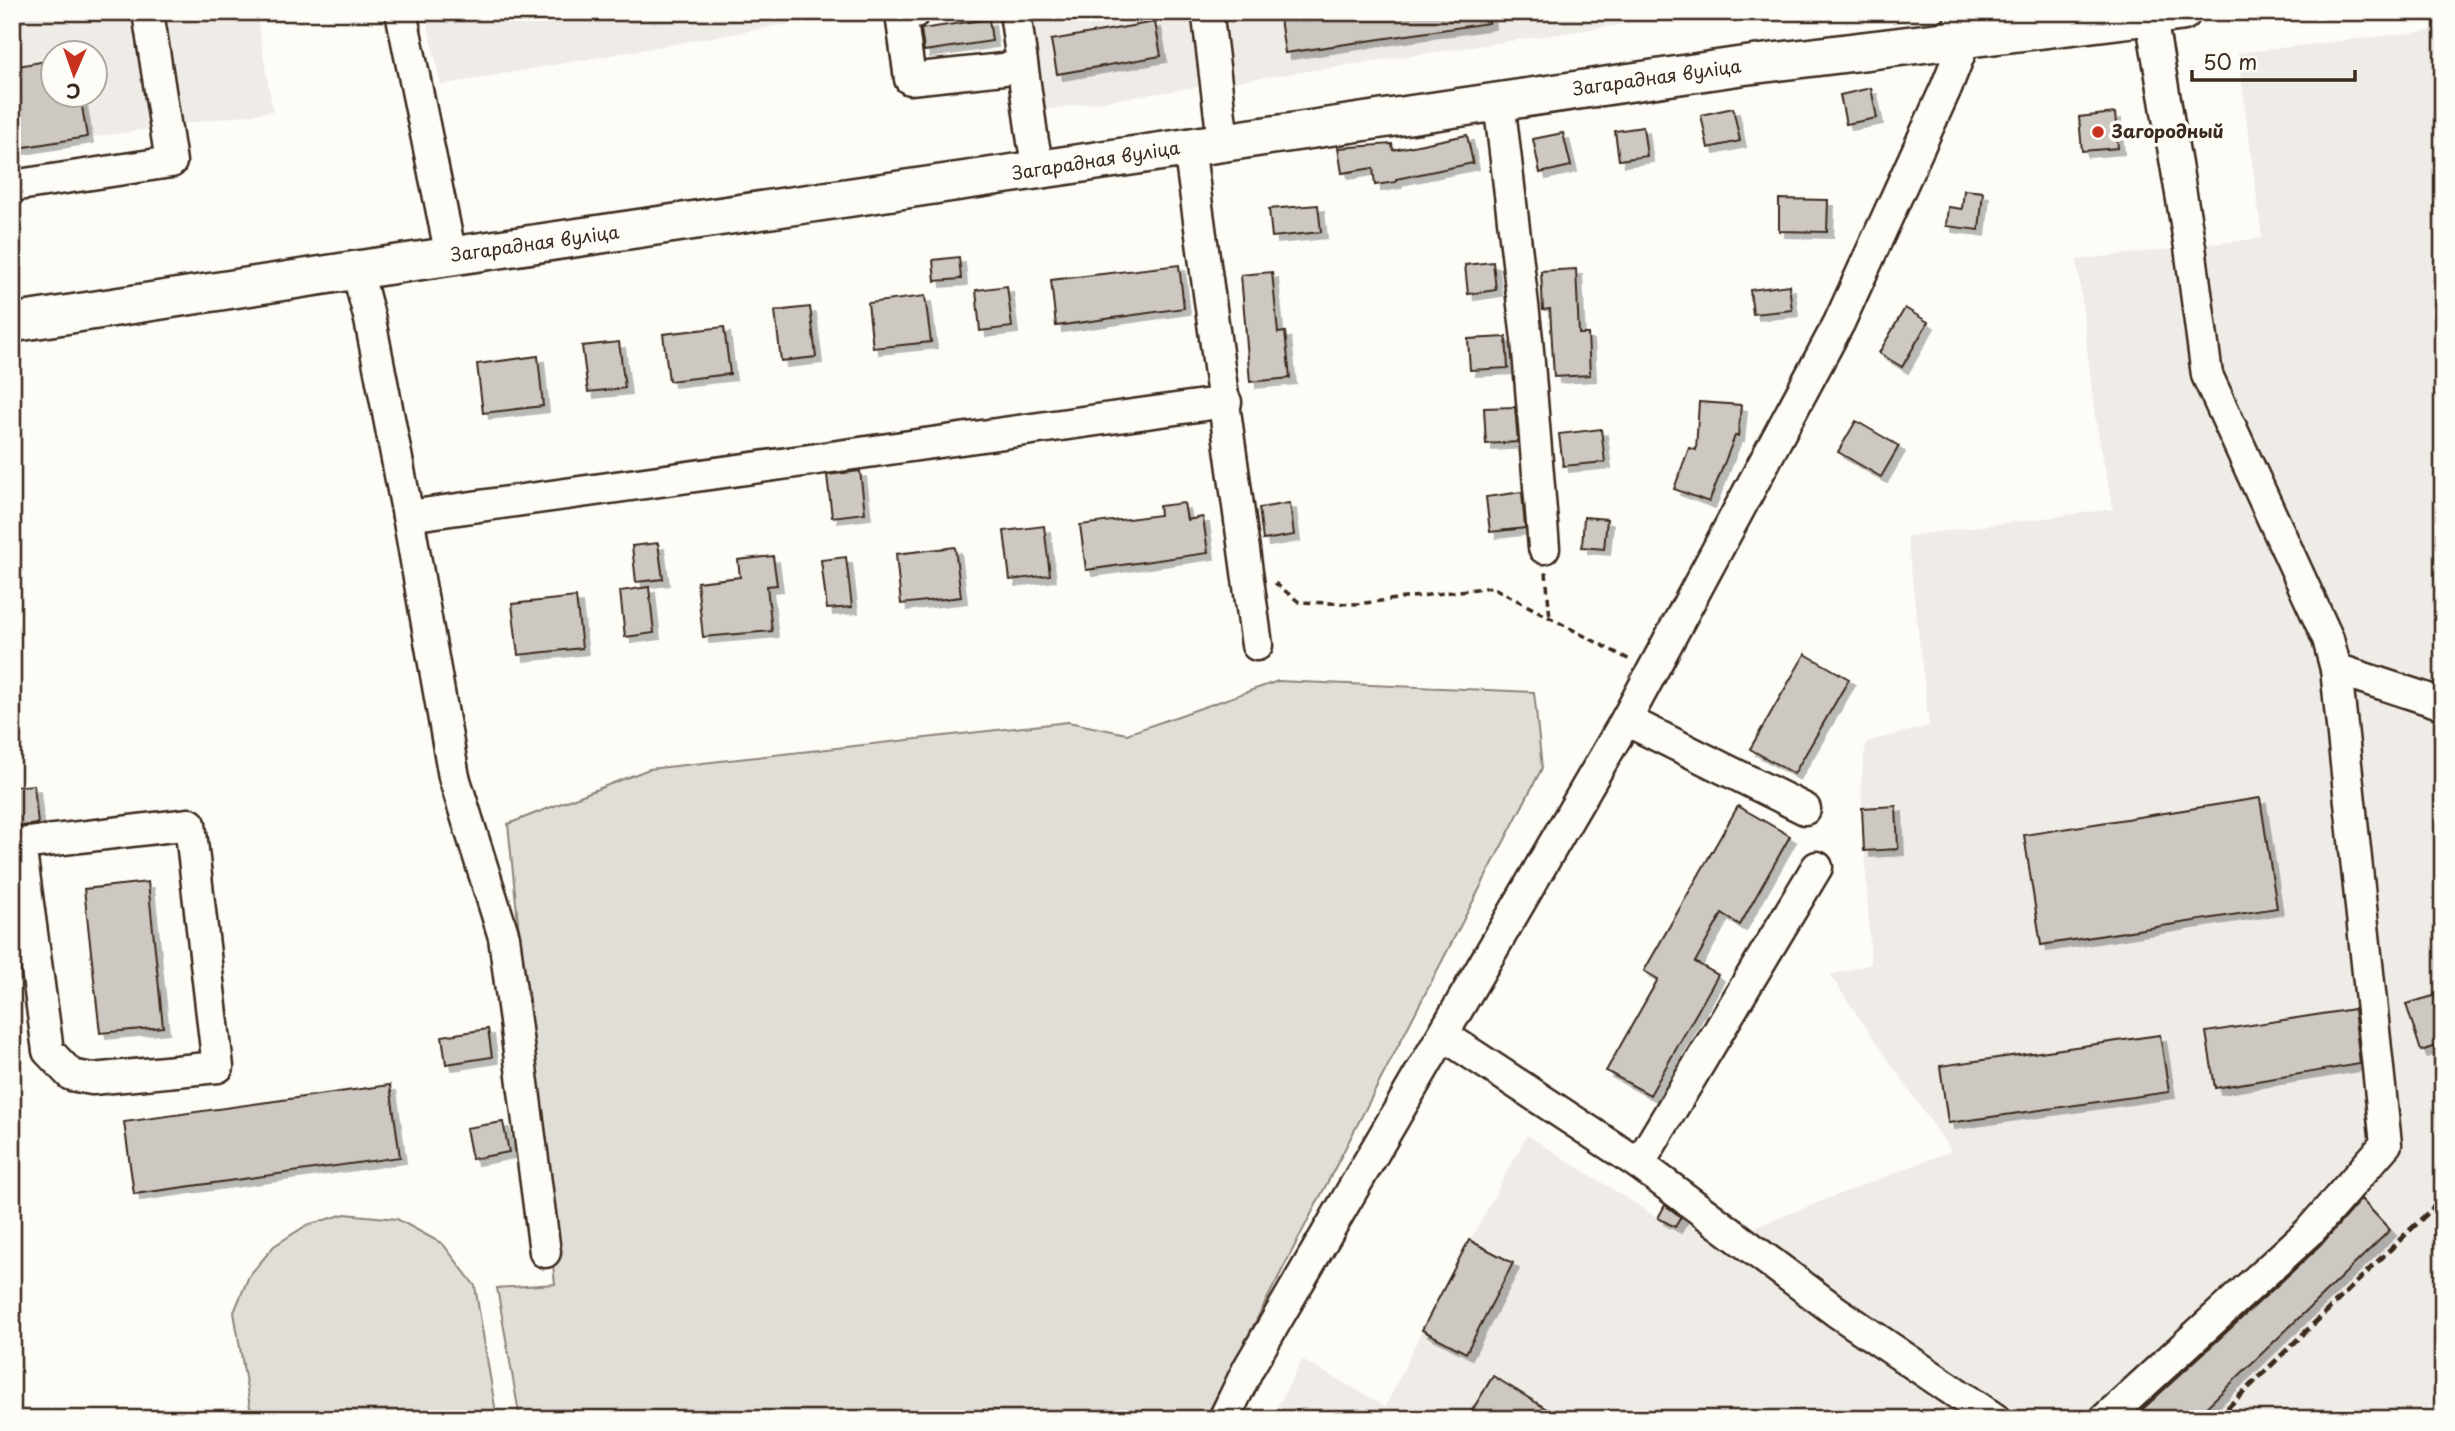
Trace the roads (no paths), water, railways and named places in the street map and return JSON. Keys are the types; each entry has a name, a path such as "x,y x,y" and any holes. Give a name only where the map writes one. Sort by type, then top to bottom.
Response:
{"main road":[{"name":"Загарадная вуліца","path":"12,323 1741,66 1962,26 2166,15"}],"street":[{"path":"12,186 171,162 148,12"},
{"path":"401,12 451,256"},
{"path":"915,12 901,14 910,79 1022,67"},
{"path":"1015,12 1039,170"},
{"path":"2105,1419 2308,1233 2386,1144 2336,669 2328,639 2207,374 2190,247 2166,15"},
{"path":"1209,17 1206,144 1226,402 1257,645"},
{"path":"1224,1419 1248,1369 1626,720 1741,508 1839,323 1946,88 1962,26"},
{"path":"1500,101 1527,339 1544,548"},
{"path":"357,270 370,320 408,516 454,777 504,937 545,1252"},
{"path":"408,516 1226,402"},
{"path":"2336,669 2443,704"},
{"path":"1626,720 1805,809"},
{"path":"190,824 218,1067 92,1079 71,1075 48,1051 16,845 190,824"},
{"path":"1639,1164 1817,867"},
{"path":"1443,1035 1639,1164 1837,1312 1996,1419"}],"railway":[{"path":"2216,1419 2443,1198"}],"place":[{"name":"Загородный","path":"2098,132"}]}
